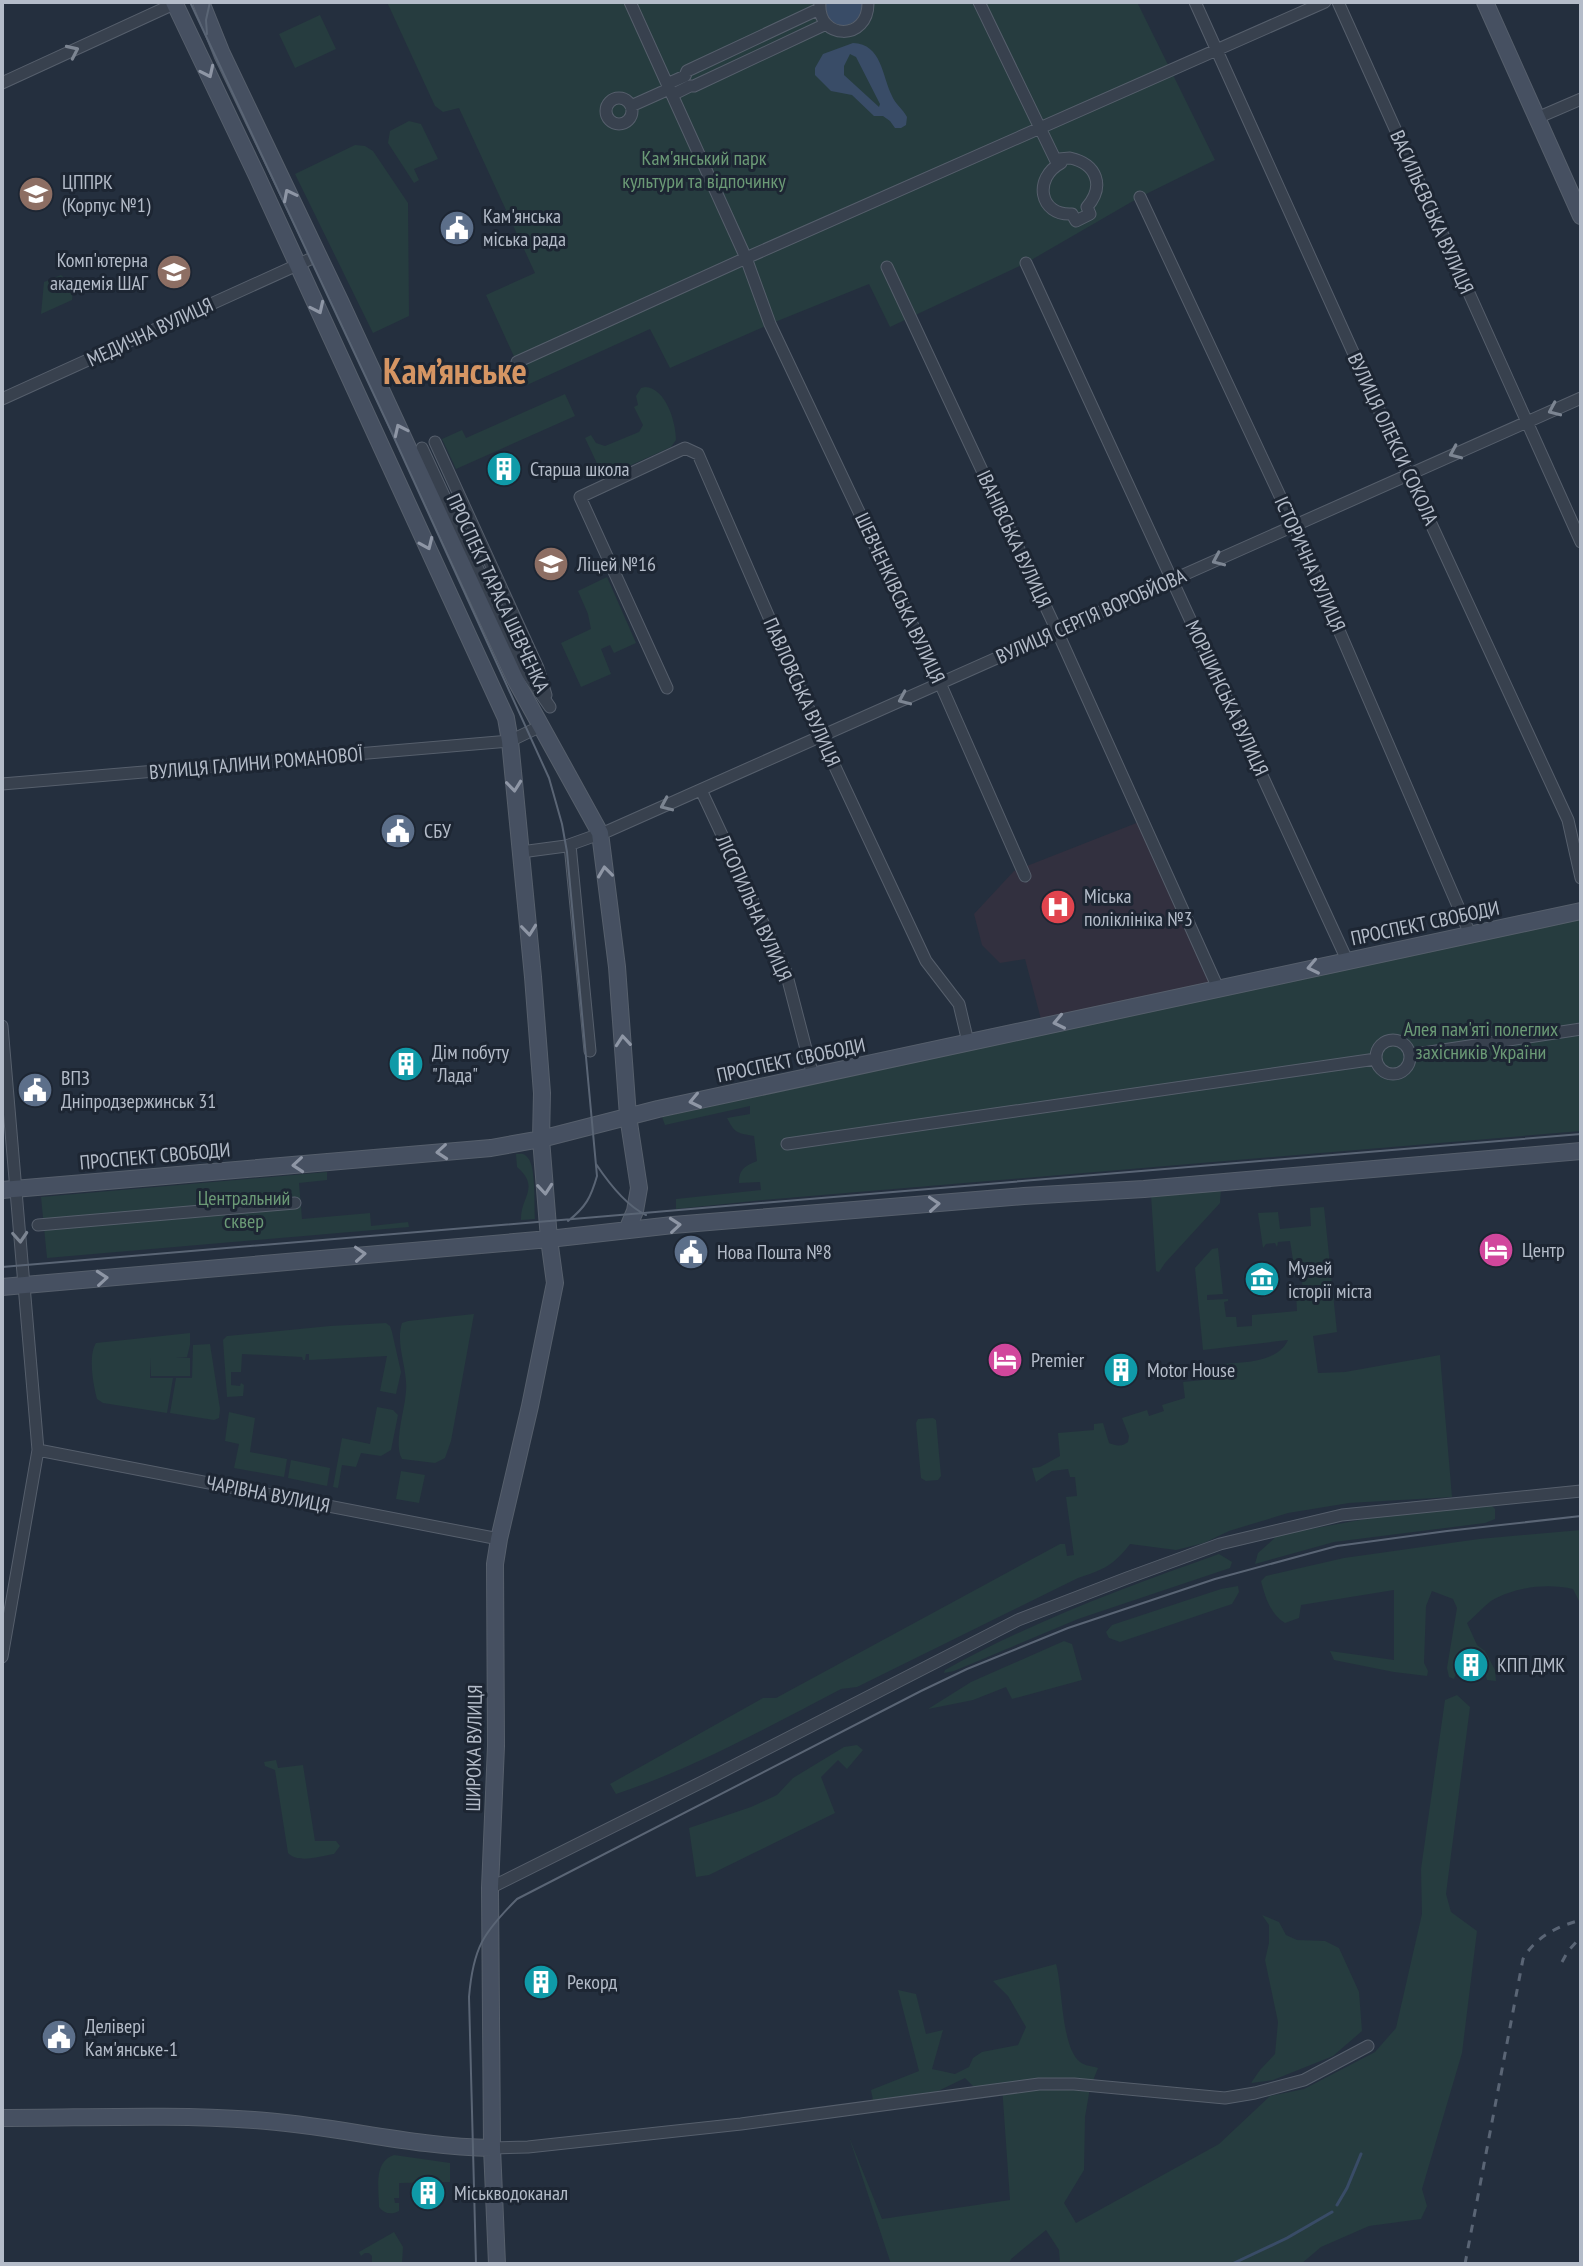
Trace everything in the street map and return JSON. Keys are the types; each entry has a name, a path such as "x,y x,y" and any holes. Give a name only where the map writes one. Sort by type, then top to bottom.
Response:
{"main road":[{"path":"176,2 506,718 541,1079 541,1139 549,1239"},
{"name":"ПРОСПЕКТ ТАРАСА ШЕВЧЕНКА","path":"201,2 222,54 319,255 515,679 600,833 617,967 628,1116 639,1188 635,1211 627,1230"},
{"path":"1485,2 1581,216"},
{"name":"ПРОСПЕКТ СВОБОДИ","path":"9,1189 491,1148 1581,911"},
{"path":"2,1287 627,1230 1581,1151"},
{"name":"ШИРОКА ВУЛИЦЯ","path":"497,2264 492,2148 490,1888 496,1746 495,1564 555,1283 549,1239"},
{"path":"2,2118 255,2120 492,2148"}],"street":[{"path":"2,83 176,2"},
{"name":"ШЕВЧЕНКІВСЬКА ВУЛИЦЯ","path":"630,2 746,258 770,324 940,683 1025,876"},
{"path":"979,2 1056,161 1060,161"},
{"name":"ВУЛИЦЯ ОЛЕКСИ СОКОЛА","path":"1195,2 1568,820 1581,878"},
{"path":"517,362 1325,2"},
{"name":"ВАСИЛЬЄВСЬКА ВУЛИЦЯ","path":"1338,2 1581,542"},
{"path":"631,106 669,89 687,71 820,6 826,24 845,32 854,29 867,15 870,3"},
{"path":"669,89 694,86 826,24"},
{"path":"1537,118 1581,99"},
{"path":"1070,158 1081,160 1095,176 1097,187 1087,207 1090,214 1076,221 1072,214 1057,212 1044,197 1046,175 1060,161 1070,158"},
{"name":"ІСТОРИЧНА ВУЛИЦЯ","path":"1140,197 1294,526 1470,934"},
{"name":"МЕДИЧНА ВУЛИЦЯ","path":"2,399 319,255"},
{"name":"МОРШИНСЬКА ВУЛИЦЯ","path":"1026,263 1347,960"},
{"name":"ІВАНІВСЬКА ВУЛИЦЯ","path":"887,267 1057,631 1218,988"},
{"name":"ВУЛИЦЯ СЕРГІЯ ВОРОБЙОВА","path":"521,852 570,845 701,790 1581,398"},
{"path":"422,448 525,671 550,707 534,658 435,442"},
{"name":"ПАВЛОВСЬКА ВУЛИЦЯ","path":"667,688 580,497 685,448 698,454 821,737 926,961 959,1004 968,1042"},
{"path":"510,741 541,726"},
{"name":"ВУЛИЦЯ ГАЛИНИ РОМАНОВОЇ","path":"2,784 510,741"},
{"name":"ЛІСОПИЛЬНА ВУЛИЦЯ","path":"701,790 786,972 813,1076"},
{"path":"570,845 590,1051"},
{"path":"2,1026 9,1189 24,1285 38,1450 2,1657"},
{"path":"1410,1055 1581,1029"},
{"path":"1391,1040 1404,1043 1410,1055 1407,1067 1395,1074 1382,1070 1376,1059 1379,1046 1391,1040"},
{"path":"787,1144 1376,1059"},
{"path":"38,1225 295,1203"},
{"name":"ЧАРІВНА ВУЛИЦЯ","path":"38,1450 499,1539"},
{"path":"490,1888 1018,1620 1220,1544 1342,1515 1581,1491"},
{"path":"492,2148 528,2147 741,2124 1039,2084 1074,2084 1225,2098 1304,2080 1368,2046"}],"shaded area":[{"path":"1139,822 1213,986 1042,1023 1025,959 1000,963 982,945 974,914 1014,871"}],"green space":[{"name":"Кам'янський парк культури та відпочинку","path":"387,2 1137,2 1215,160 1140,197 1026,263 890,327 869,284 670,368 650,329 527,385 486,295 535,273 459,108 443,112 435,106"},
{"path":"320,15 336,49 295,68 279,34"},
{"path":"409,121 421,124 438,159 414,169 419,180 414,183 388,143 390,131"},
{"path":"355,145 373,151 408,203 409,316 373,333 295,174"},
{"path":"61,275 70,286 72,300 41,314 44,282"},
{"path":"645,387 659,393 664,399 672,416 676,440 671,447 607,476 602,474 585,438 591,435 596,443 605,446 639,432 643,425 634,407 638,405 636,396"},
{"path":"565,394 575,416 456,469 442,439 462,430 466,438"},
{"path":"607,577 636,643 614,653 610,645 601,649 611,674 581,687 561,643 591,629 578,591"},
{"name":"Алея пам'яті полеглих захісників України","path":"1581,918 1581,1131 676,1209 676,1199 761,1190 760,1182 739,1183 744,1169 757,1161 754,1136 738,1132 727,1118 750,1114 750,1106 665,1125 662,1117"},
{"path":"516,1154 524,1154 531,1162 535,1219 521,1220 529,1187 524,1174 517,1167"},
{"name":"Центральний сквер","path":"327,1172 327,1180 299,1183 302,1219 370,1213 371,1226 408,1222 409,1227 47,1258 41,1197"},
{"path":"1221,1189 1220,1203 1159,1272 1156,1271 1151,1195"},
{"path":"1324,1207 1337,1332 1313,1336 1318,1373 1345,1372 1440,1355 1452,1497 1349,1503 1288,1513 1176,1550 1130,1544 1119,1557 1101,1569 857,1687 841,1689 703,1759 616,1794 610,1784 763,1698 776,1698 1060,1544 1065,1544 1067,1556 1074,1555 1066,1497 1077,1496 1075,1477 1070,1477 1068,1469 1052,1471 1036,1482 1032,1468 1060,1456 1058,1433 1094,1430 1094,1424 1103,1423 1109,1443 1123,1445 1128,1442 1129,1436 1122,1418 1147,1410 1149,1416 1164,1411 1162,1405 1185,1398 1183,1382 1213,1379 1211,1365 1254,1361 1283,1348 1288,1340 1203,1350 1195,1268 1212,1249 1218,1248 1223,1294 1207,1295 1207,1300 1228,1299 1224,1302 1226,1317 1236,1317 1237,1327 1252,1326 1252,1315 1297,1311 1296,1293 1303,1292 1300,1260 1293,1260 1290,1241 1278,1242 1277,1247 1275,1243 1266,1244 1263,1248 1258,1213 1278,1212 1280,1229 1311,1226 1310,1208"},
{"path":"474,1314 451,1441 445,1458 435,1463 402,1459 399,1436 406,1383 400,1339 402,1323"},
{"path":"386,1323 392,1332 401,1372 396,1394 380,1391 387,1356 309,1360 309,1354 306,1354 303,1360 302,1357 242,1354 241,1372 231,1372 231,1385 244,1385 243,1396 227,1397 223,1340 227,1336"},
{"path":"190,1333 187,1357 175,1357 190,1358 190,1376 151,1376 150,1358 150,1378 173,1378 167,1413 103,1403 97,1399 92,1362 96,1343"},
{"path":"210,1344 219,1418 214,1420 170,1413 176,1378 192,1378 193,1345"},
{"path":"377,1407 393,1410 398,1415 391,1450 381,1456 361,1453 356,1467 342,1465 338,1488 333,1487 342,1438 370,1444"},
{"path":"229,1412 255,1418 250,1452 287,1459 284,1477 234,1468 239,1444 225,1441"},
{"path":"918,1419 936,1420 941,1476 938,1480 926,1481 921,1478 916,1423"},
{"path":"291,1460 330,1468 327,1486 288,1478"},
{"path":"401,1471 425,1475 419,1503 396,1499"},
{"path":"1491,1505 1495,1509 1495,1519 1485,1523 1334,1542 1255,1564 1258,1553 1278,1535 1387,1515"},
{"path":"1581,1530 1581,1605 1573,1589 1552,1586 1531,1588 1510,1592 1491,1601 1467,1623 1477,1645 1485,1651 1495,1670 1496,1681 1487,1680 1480,1654 1465,1654 1454,1679 1449,1677 1447,1668 1457,1608 1453,1599 1432,1591 1426,1606 1424,1663 1427,1676 1334,1660 1330,1651 1394,1660 1394,1590 1301,1605 1299,1618 1285,1623 1272,1610 1261,1581 1266,1576 1344,1558 1479,1539"},
{"path":"1219,1554 1232,1562 1230,1568 1078,1619 944,1673 977,1653 1045,1621"},
{"path":"1238,1586 1239,1592 1232,1604 1120,1642 1109,1638 1106,1632 1112,1625"},
{"path":"1064,1641 1072,1644 1082,1680 1012,1699 1006,1687 973,1700 928,1709 971,1682"},
{"path":"1457,1695 1470,1707 1446,1894 1451,1912 1477,1931 1462,2053 1422,2189 1427,2206 1421,2219 1369,2226 1321,2247 1301,2264 1060,2264 1059,2250 1046,2230 1009,2264 891,2264 849,2137 882,2219 1010,2200 1002,2086 976,2089 965,2078 936,2092 873,2100 871,2090 919,2071 898,1990 916,1994 926,2034 943,2030 932,2069 955,2074 969,2067 973,2058 982,2052 1018,2045 1026,2027 1008,1996 993,1981 1056,1964 1069,2044 1080,2062 1098,2068 1090,2088 1085,2117 1084,2170 1064,2203 1076,2223 1219,2144 1270,2096 1304,2089 1375,2052 1396,2028 1422,1914 1421,1869 1445,1700"},
{"path":"857,1745 863,1750 847,1769 838,1760 821,1777 835,1813 709,1875 696,1877 689,1828 777,1795 793,1778 844,1747"},
{"path":"276,1760 278,1768 303,1765 315,1841 336,1841 340,1846 334,1854 304,1859 288,1853 275,1770 265,1766 264,1762"},
{"path":"1262,1915 1279,1922 1286,1935 1297,1940 1325,1941 1339,1948 1359,1992 1362,2031 1333,2056 1273,2080 1251,2083 1275,2054 1278,2022 1265,1960 1269,1925"},
{"path":"394,2155 450,2163 450,2182 399,2183 399,2198 394,2198 395,2203 399,2203 399,2211 386,2212 379,2207 379,2177 383,2164"},
{"path":"394,2232 403,2247 402,2264 372,2264 369,2253 361,2256 359,2252"}],"water":[{"path":"825,2 863,2 864,6 858,20 845,26 829,18"},
{"path":"853,43 870,49 880,62 893,99 907,117 906,125 895,128 883,116 874,116 852,95 831,91 815,75 815,68 823,54","holes":["850,54 856,57 880,104 879,107 844,75 844,66"]}],"waterway":[{"path":"1337,2205 1361,2154"},
{"path":"1232,2264 1332,2212"}],"tram line":[{"path":"190,2 549,778 567,852 597,1176 587,1201 568,1221"},
{"path":"207,34 210,2"},
{"path":"2,1267 1581,1134"},
{"path":"596,1164 624,1199 646,1215"},
{"path":"476,2264 469,1997 473,1966 482,1942 517,1899 921,1691 1068,1628 1215,1579 1337,1546 1581,1516"}],"railway":[{"path":"1465,2264 1523,1959 1534,1944 1548,1934 1581,1920"},
{"path":"1562,1962 1581,1937"}],"place":[{"name":"ЦППРК (Корпус №1)","path":"36,194"},
{"name":"Кам'янська міська рада","path":"457,228"},
{"name":"Комп'ютерна академія ШАГ","path":"174,272"},
{"name":"Старша школа","path":"504,469"},
{"name":"Ліцей №16","path":"551,564"},
{"name":"СБУ","path":"398,831"},
{"name":"Міська поліклініка №3","path":"1058,907"},
{"name":"Дім побуту \"Лада\"","path":"406,1064"},
{"name":"ВПЗ Дніпродзержинськ 31","path":"35,1090"},
{"name":"Центр","path":"1496,1250"},
{"name":"Нова Пошта №8","path":"691,1252"},
{"name":"Музей історії міста","path":"1262,1279"},
{"name":"Premier","path":"1005,1360"},
{"name":"Motor House","path":"1121,1370"},
{"name":"КПП ДМК","path":"1471,1665"},
{"name":"Рекорд","path":"541,1982"},
{"name":"Делівері Кам'янське-1","path":"59,2037"},
{"name":"Міськводоканал","path":"428,2193"}],"district":[{"name":"Кам’янське","path":"455,370"}]}
